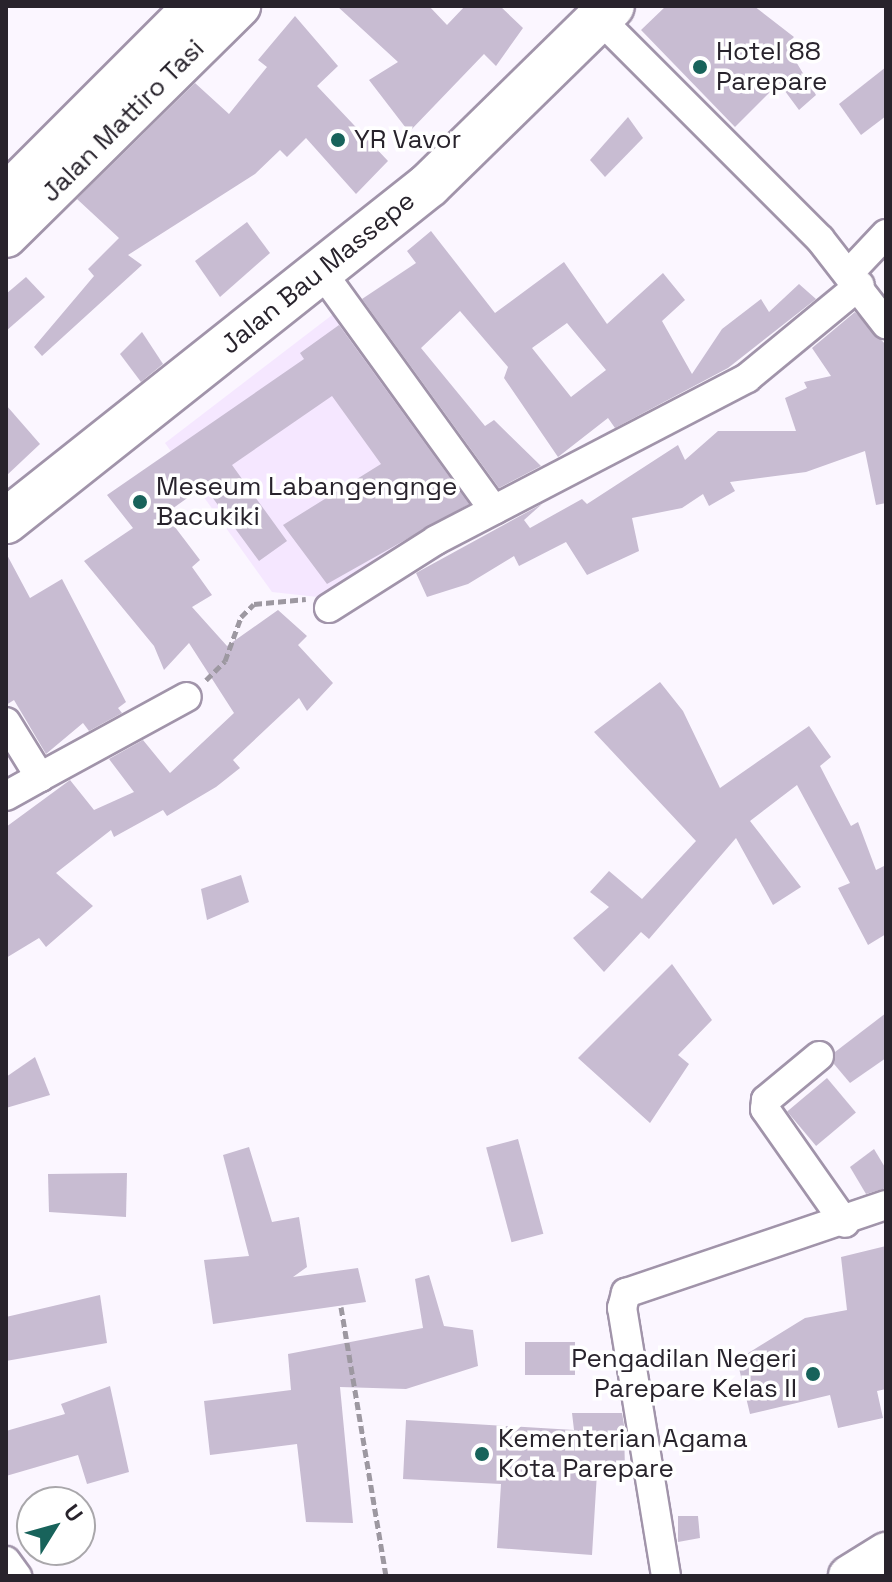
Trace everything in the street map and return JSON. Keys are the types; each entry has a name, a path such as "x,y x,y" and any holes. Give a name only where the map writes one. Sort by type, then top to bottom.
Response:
{"highway":[{"name":"Jalan Bau Massepe","path":"6,521 474,145 606,12"}],"main road":[{"name":"Jalan Mattiro Tasi","path":"6,237 78,143 194,6"},
{"name":"Jalan Mattiro Tasi","path":"6,194 78,143 240,6"},
{"path":"849,1576 886,1553"}],"street":[{"path":"606,12 855,278 886,324"},
{"path":"329,608 494,510 747,378 855,278 886,234"},
{"path":"321,271 494,510"},
{"path":"6,796 187,697"},
{"path":"6,722 40,777"},
{"path":"819,1056 765,1109 845,1223"},
{"path":"666,1576 622,1308 626,1293 845,1223 886,1205"},
{"path":"6,1561 17,1576"}],"path":[{"path":"187,697 225,661 241,617 254,604 299,596 329,608"},
{"path":"341,1307 386,1576"}],"shaded area":[{"path":"336,312 484,509 327,598 272,592 165,443"}],"building":[{"path":"337,6 429,6 447,25 465,6 500,6 523,28 496,66 484,54 409,132 369,80 398,62"},
{"path":"666,6 754,6 794,37 786,45 816,95 799,110 779,83 735,127 641,30"},
{"path":"295,16 338,66 317,86 388,161 356,194 306,138 287,157 280,150 255,174 128,255 142,265 42,356 34,347 94,276 88,269 119,238 77,199 195,83 229,114 267,67 258,60"},
{"path":"886,67 886,116 861,135 839,104"},
{"path":"628,117 643,138 605,177 590,160"},
{"path":"247,222 270,253 220,297 195,261"},
{"path":"431,231 495,313 564,262 607,324 663,273 685,300 662,321 692,374 722,329 761,299 769,312 799,284 816,299 728,368 615,428 608,418 558,457 504,378 508,367 460,311 421,348 485,426 494,420 541,466 499,488 362,299 416,263 407,251","holes":["567,323 606,370 571,397 532,348"]},
{"path":"26,277 45,297 6,331 6,294"},
{"path":"855,312 886,345 886,503 876,505 865,451 806,472 730,482 735,491 709,506 703,494 682,508 632,518 639,551 587,575 566,542 519,566 514,556 468,584 427,597 416,573 542,504 524,520 530,528 582,499 587,504 678,445 685,460 718,431 796,431 785,398 807,388 804,382 831,376 812,348"},
{"path":"339,325 469,504 327,584 283,525 381,464 332,396 232,465 287,541 259,561 204,486 165,514 200,560 192,567 212,595 192,607 227,646 278,610 307,636 298,645 333,683 307,711 299,698 233,760 240,768 216,787 167,816 163,810 114,837 111,830 56,873 93,906 46,947 39,938 6,958 6,827 70,780 94,810 134,792 109,759 143,740 170,773 234,713 189,643 164,670 154,646 84,561 133,528 107,495 304,359 300,353"},
{"path":"142,332 163,364 141,382 120,354"},
{"path":"6,405 40,444 6,476"},
{"path":"6,553 30,598 62,579 126,702 118,708 122,713 89,731 83,723 46,754 14,700 6,705"},
{"path":"660,682 683,711 720,788 809,726 831,757 820,766 851,826 858,822 876,870 886,865 886,934 868,945 838,888 850,883 797,785 750,821 801,887 773,905 736,838 649,939 641,932 604,972 573,938 609,907 590,892 609,871 642,899 696,841 594,732"},
{"path":"241,875 249,902 207,920 201,889"},
{"path":"672,964 712,1020 678,1055 689,1064 650,1123 578,1058"},
{"path":"886,1013 886,1058 850,1083 834,1064 835,1052"},
{"path":"35,1057 50,1095 6,1108 6,1077"},
{"path":"827,1078 856,1112 816,1146 787,1111"},
{"path":"518,1139 543,1234 511,1242 486,1148"},
{"path":"249,1147 272,1222 299,1217 307,1267 293,1277 358,1268 366,1302 213,1324 204,1260 249,1256 223,1155"},
{"path":"874,1149 886,1169 886,1188 866,1194 850,1167"},
{"path":"127,1173 126,1217 49,1212 48,1174"},
{"name":"Pengadilan Negeri Parepare Kelas II","path":"886,1246 886,1389 877,1391 883,1418 838,1428 830,1395 750,1414 737,1360 805,1318 847,1310 841,1257"},
{"path":"429,1275 444,1326 473,1330 478,1366 406,1389 340,1387 353,1523 306,1522 297,1444 210,1455 204,1401 291,1390 288,1354 423,1328 415,1279"},
{"path":"100,1295 107,1343 6,1361 6,1317"},
{"path":"525,1342 575,1342 575,1375 525,1375"},
{"path":"110,1386 129,1472 87,1484 78,1455 6,1476 6,1431 65,1414 61,1404"},
{"path":"572,1413 622,1413 624,1425 625,1472 597,1473 592,1555 497,1548 501,1484 403,1479 406,1420 574,1430"},
{"path":"678,1516 698,1516 700,1538 678,1542"}],"place":[{"name":"Hotel 88 Parepare","path":"700,67"},
{"name":"YR Vavor","path":"338,140"},
{"name":"Meseum Labangengnge Bacukiki","path":"140,502"},
{"name":"Pengadilan Negeri Parepare Kelas II","path":"813,1374"},
{"name":"Kementerian Agama Kota Parepare","path":"482,1454"}]}
